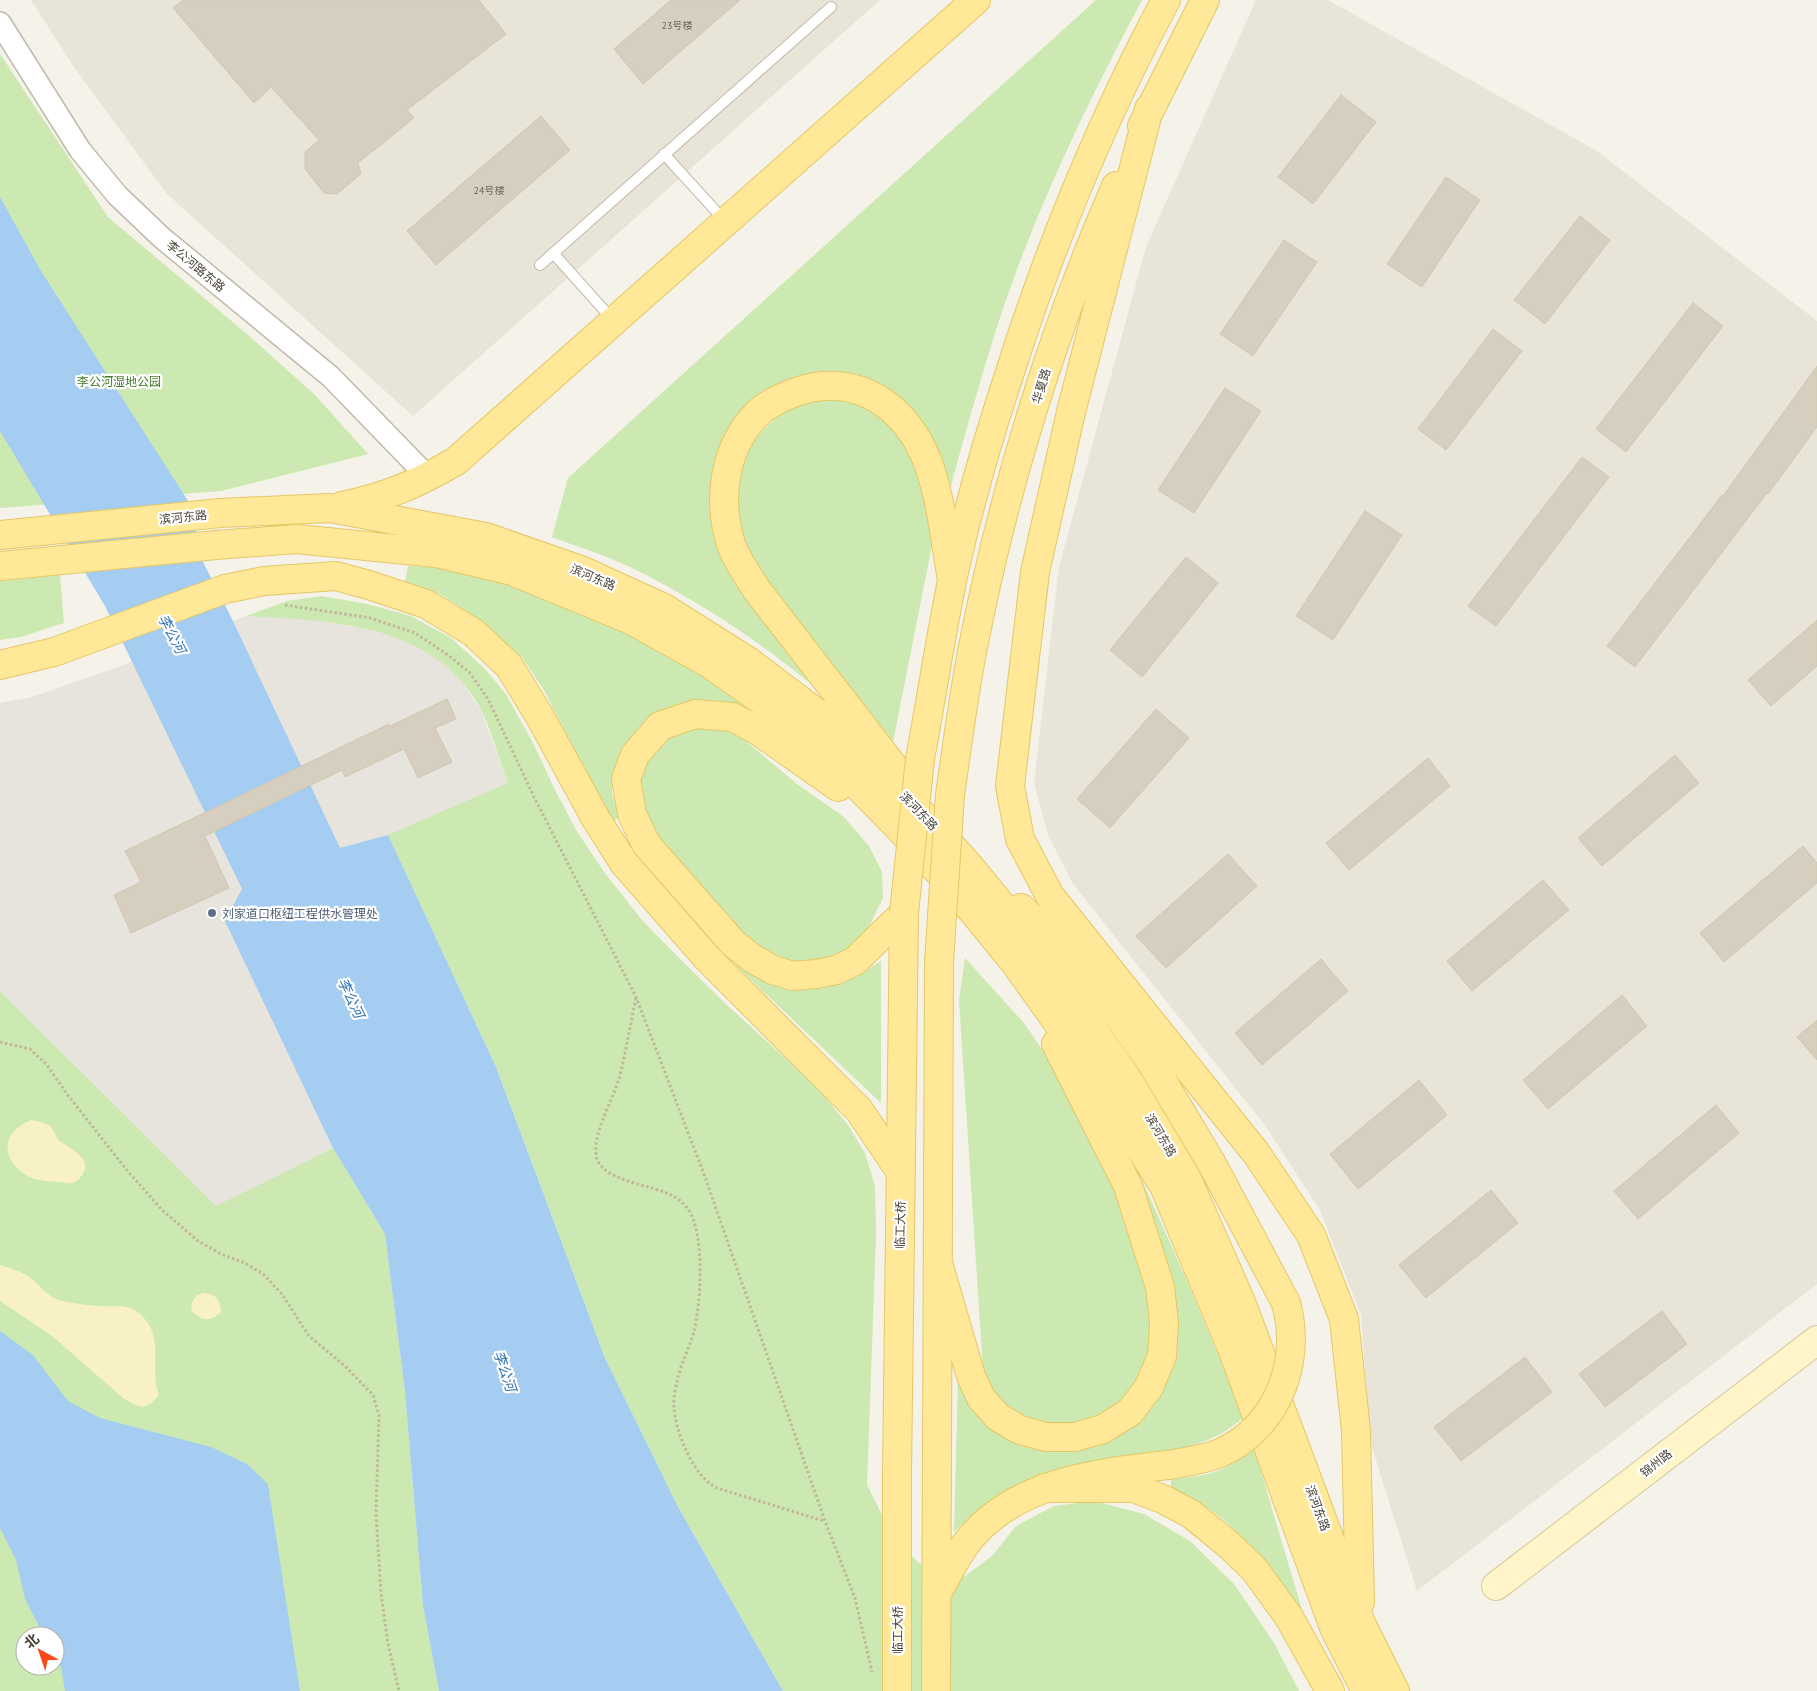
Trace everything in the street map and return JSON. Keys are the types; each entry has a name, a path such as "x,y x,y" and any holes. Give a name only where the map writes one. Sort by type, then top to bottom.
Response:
{"main road":[{"path":"330,508 371,500 406,488 456,461 976,0"},
{"path":"952,580 988,441 1032,304 1084,170 1144,40 1166,0"},
{"name":"华夏路","path":"938,1263 939,962 950,795 972,653 1003,513 1040,385 1092,241 1149,109 1205,0"},
{"path":"1149,109 1072,412 1034,572 1010,786 1020,839 1050,896 1256,1153 1311,1235 1344,1319 1356,1431 1361,1623"},
{"path":"936,829 877,744 756,590 732,547 725,510 724,486 728,464 738,439 755,415 776,399 824,384 850,386 877,398 893,410 908,425 923,451 934,480 952,580"},
{"name":"滨河东路","path":"0,535 220,513 330,508 486,538 583,572 664,608 748,661 818,714 879,770 936,829 971,868 1033,944 1125,1075 1187,1179 1241,1302 1361,1623 1395,1691"},
{"name":"滨河东路","path":"5,566 297,539 436,552 512,570 631,620 710,664 781,714 844,772 901,830 957,892 1014,963 1090,1068 1164,1186 1233,1351 1335,1630 1366,1691"},
{"path":"0,665 54,652 225,589 264,581 336,576 369,584 426,604 474,633 509,666 539,715 596,819 624,863 708,959 859,1110 900,1171"},
{"name":"临工大桥","path":"897,1691 897,1474 904,913 920,759 952,580"},
{"path":"901,830 758,730 732,717 695,714 660,726 635,755 626,779 632,814 646,844 733,943 752,958 773,970 793,976 816,974 842,967 855,961 904,913"},
{"path":"937,1592 966,1544 990,1519 1015,1501 1044,1488 1115,1471 1168,1465 1206,1458 1245,1439 1261,1424 1273,1406 1288,1374 1292,1338 1291,1320 1286,1303 1212,1164 1146,1054 1108,1002 1058,942 1011,898 971,868"},
{"path":"938,1263 971,1376 981,1398 998,1417 1020,1430 1046,1437 1074,1437 1102,1429 1130,1412 1149,1387 1162,1356 1164,1323 1160,1287 1128,1186 1014,963"},
{"path":"936,1691 938,1263"},
{"path":"1044,1488 1133,1488 1163,1499 1192,1514 1254,1569 1289,1617 1330,1691"}],"street":[{"name":"李公河路东路","path":"0,23 80,150 117,195 161,237 331,377 428,477"},
{"name":"锦州路","path":"1496,1586 1817,1340"}],"lane":[{"path":"540,265 831,7"},
{"path":"664,154 726,222"},
{"path":"553,253 614,322"}],"path":[{"path":"279,604 370,618 415,632 448,655 468,672 488,699 534,797 636,997 704,1174 825,1521 855,1598 872,1672"},
{"path":"636,997 618,1081 602,1120 597,1145 597,1158 602,1166 614,1176 674,1196 686,1206 694,1222 698,1242 700,1283 694,1330 678,1376 674,1406 679,1432 692,1462 704,1479 717,1488 825,1521"},
{"path":"0,1042 30,1048 47,1065 67,1094 125,1168 162,1210 198,1241 221,1254 245,1263 263,1274 282,1294 309,1336 345,1366 373,1395 378,1415 376,1514 381,1593 388,1644 400,1691"}],"shaded area":[{"path":"31,0 880,0 413,416 167,194 74,67"},
{"path":"1256,0 1328,0 1597,151 1817,321 1817,1284 1417,1591 1370,1441 1361,1315 1320,1210 1264,1124 1073,884 1048,835 1034,783 1059,567 1146,247"},
{"name":"刘家道口枢纽工程供水管理处","path":"246,616 312,619 366,629 403,639 438,659 459,677 481,711 508,783 333,1148 216,1207 0,991 0,703 32,697 121,666"}],"green space":[{"path":"1096,0 1142,0 1080,122 1026,247 995,333 950,489 939,452 921,423 866,380 732,426 717,452 713,481 713,508 818,680 812,685 748,636 654,579 611,559 552,537 568,478"},
{"name":"李公河湿地公园","path":"0,54 108,217 248,335 315,395 368,454 221,491 0,508"},
{"path":"823,399 846,400 867,406 891,426 907,446 923,481 932,545 893,742 867,708 829,667 783,611 746,549 740,522 737,485 743,456 757,436 781,413 800,402"},
{"path":"408,566 441,567 467,572 527,591 592,617 685,664 773,720 739,707 713,700 688,702 659,713 647,721 637,732 628,743 621,757 612,786 619,817 612,823 545,692 522,657 468,612 440,594 405,581"},
{"path":"60,575 64,623 21,637 0,640 0,581"},
{"path":"321,596 367,604 411,616 451,638 485,669 506,694 533,743 576,830 604,872 642,920 728,1006 817,1087 848,1125 865,1153 875,1186 876,1236 867,1485 888,1527 904,1548 923,1567 941,1578 964,1577 992,1556 1016,1526 1054,1506 1094,1501 1144,1514 1190,1541 1234,1584 1274,1643 1299,1691 783,1691 677,1505 605,1358 496,1067 388,835 508,783 486,720 463,683 439,660 411,644 380,632 347,625 313,620 246,616 287,601"},
{"path":"684,727 734,731 797,784 844,817 869,846 882,872 883,898 870,925 853,947 837,958 794,963 769,955 744,940 666,852 644,814 637,780 643,764 667,734"},
{"path":"965,958 1024,1023 1046,1055 1088,1131 1121,1205 1144,1276 1153,1332 1150,1360 1132,1392 1115,1408 1083,1424 1044,1427 1006,1410 989,1390 983,1370 959,1000"},
{"path":"881,961 881,1103 733,963 773,983 791,988 808,989 825,988 842,982"},
{"path":"0,991 216,1206 333,1148 385,1234 405,1392 423,1606 439,1691 0,1691"},
{"path":"1142,1180 1191,1290 1244,1417 1227,1430 1189,1447 1168,1452 1083,1464 1064,1468 1029,1480 983,1507 954,1532 958,1379 1024,1445 1151,1403 1155,1235"},
{"path":"1254,1448 1304,1617 1284,1588 1239,1534 1207,1508 1171,1489 1171,1479 1206,1474 1225,1468"}],"sand":[{"path":"31,1120 50,1126 59,1140 84,1160 84,1171 77,1181 69,1183 33,1179 19,1170 13,1163 9,1155 9,1139 21,1125"},
{"path":"0,1265 16,1270 28,1277 57,1300 93,1306 125,1307 136,1311 148,1323 152,1331 155,1349 155,1377 159,1395 150,1404 142,1407 129,1402 52,1336 0,1301"},
{"path":"205,1293 215,1297 219,1301 221,1308 221,1312 217,1316 209,1319 198,1316 191,1310 192,1302 197,1295"}],"water":[{"name":"李公河","path":"0,197 41,271 190,504 202,560 231,617 340,848 388,835 496,1067 605,1358 677,1505 783,1691 439,1691 423,1606 405,1392 385,1234 333,1148 225,921 242,889 105,606 0,431"},
{"path":"0,1331 33,1355 68,1401 100,1418 211,1447 247,1464 268,1484 300,1691 65,1691 62,1676 65,1676 65,1626 39,1626 25,1599 16,1560 0,1528"}],"building":[{"path":"183,0 479,0 506,34 407,110 414,118 358,163 361,174 337,194 324,193 305,169 305,152 319,140 271,87 254,103 173,8"},
{"path":"671,0 740,0 643,84 614,49"},
{"path":"1341,95 1376,122 1313,204 1278,177"},
{"path":"541,116 570,150 436,265 407,231"},
{"path":"1446,177 1480,200 1422,287 1387,264"},
{"path":"1580,216 1610,240 1545,324 1514,300"},
{"path":"1284,240 1317,262 1253,356 1220,334"},
{"path":"1693,303 1723,326 1626,452 1596,429"},
{"path":"1493,329 1522,351 1446,450 1418,429"},
{"path":"1817,366 1817,427 1635,667 1607,646 1723,496"},
{"path":"1225,388 1261,411 1194,513 1158,490"},
{"path":"1582,457 1609,477 1496,626 1468,606"},
{"path":"1365,511 1402,535 1333,640 1296,616"},
{"path":"1186,557 1218,583 1142,677 1110,650"},
{"path":"1817,620 1817,666 1771,706 1748,680"},
{"path":"447,699 456,719 435,728 452,762 418,778 404,749 345,777 342,770 205,836 229,888 131,933 114,895 141,882 125,851 389,724 390,726"},
{"path":"1156,709 1189,738 1110,828 1077,799"},
{"path":"1675,755 1699,783 1602,866 1578,838"},
{"path":"1428,758 1450,786 1349,870 1326,843"},
{"path":"1803,846 1817,863 1817,883 1724,962 1700,933"},
{"path":"1228,854 1257,886 1166,968 1136,936"},
{"path":"1543,880 1569,910 1472,991 1447,961"},
{"path":"1321,959 1348,991 1262,1065 1235,1033"},
{"path":"1622,995 1647,1026 1548,1109 1523,1080"},
{"path":"1817,1020 1817,1060 1797,1037"},
{"path":"1419,1080 1447,1115 1358,1189 1330,1154"},
{"path":"1716,1105 1739,1133 1638,1219 1614,1191"},
{"path":"1491,1190 1518,1223 1426,1298 1399,1265"},
{"path":"1662,1311 1687,1344 1605,1407 1579,1374"},
{"path":"1525,1357 1552,1392 1461,1461 1434,1427"}],"place":[{"name":"刘家道口枢纽工程供水管理处","path":"212,913"}]}
